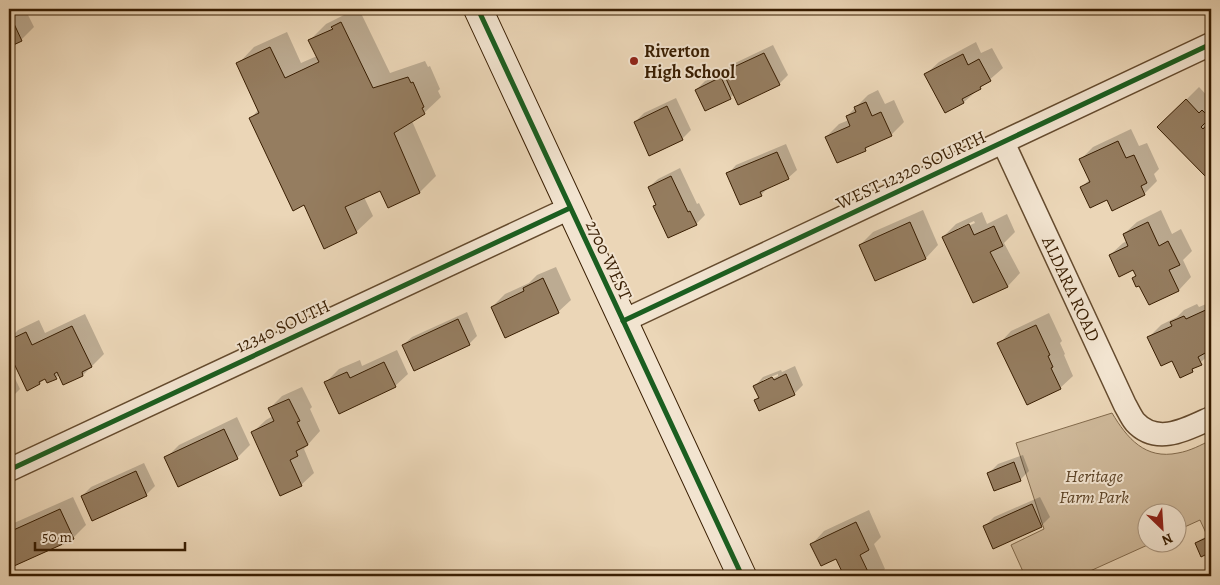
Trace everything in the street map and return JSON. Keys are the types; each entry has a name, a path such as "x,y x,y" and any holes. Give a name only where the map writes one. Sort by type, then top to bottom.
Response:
{"main road":[{"name":"2700 WEST","path":"478,9 742,576"}],"street":[{"name":"WEST 12320 SOURTH","path":"623,321 1211,44"},
{"name":"ALDARA ROAD","path":"1003,142 1125,405 1135,422 1148,431 1163,435 1181,432 1211,418"},
{"name":"12340 SOUTH","path":"9,470 570,208"}],"green space":[{"name":"Heritage Farm Park","path":"1112,413 1124,431 1138,445 1156,453 1182,452 1211,440 1211,544 1200,520 1188,525 1188,502 1138,502 1138,549 1079,576 1025,576 1011,545 1044,529 1016,443"}],"building":[{"path":"9,13 22,41 9,47"},
{"path":"341,22 373,88 408,77 411,83 413,82 424,107 422,108 425,114 394,133 420,193 388,208 380,191 345,207 357,233 324,249 304,205 293,211 249,118 259,113 236,63 270,47 285,78 319,62 308,40 333,29 331,27"},
{"path":"764,53 780,85 738,105 723,72"},
{"path":"963,54 968,65 979,59 991,81 980,87 981,89 962,99 964,103 945,113 924,74"},
{"path":"721,77 731,99 705,111 695,90"},
{"path":"1186,99 1199,113 1202,110 1210,118 1201,127 1203,129 1211,120 1211,174 1207,178 1157,127"},
{"path":"866,102 872,116 881,112 892,136 865,148 866,151 837,163 825,137 850,126 846,116 856,112 854,107"},
{"path":"667,106 683,140 649,156 634,122"},
{"path":"1118,141 1126,158 1134,155 1147,183 1141,186 1145,195 1112,211 1107,200 1090,208 1080,187 1090,182 1079,159"},
{"path":"777,152 789,179 760,192 762,196 740,205 726,173"},
{"path":"671,176 688,212 690,211 697,225 668,238 653,206 656,205 648,187"},
{"path":"910,222 926,259 875,281 859,245"},
{"path":"1148,222 1159,246 1168,241 1180,265 1169,270 1179,291 1149,305 1139,286 1136,287 1132,278 1136,276 1133,270 1119,277 1109,255 1128,246 1123,234"},
{"path":"969,224 974,235 994,226 1003,246 990,252 1008,287 973,303 942,237"},
{"path":"543,278 559,313 505,338 491,307 524,291 523,288"},
{"path":"1210,308 1211,353 1208,354 1207,352 1198,357 1202,365 1192,369 1193,372 1180,378 1172,361 1161,366 1147,337 1172,326 1170,322 1184,316 1186,319"},
{"path":"458,319 470,345 414,371 402,345"},
{"path":"1036,325 1050,355 1048,356 1053,367 1051,368 1061,389 1027,405 997,343"},
{"path":"72,326 92,367 82,372 83,376 63,385 57,372 54,374 57,379 47,383 45,379 27,391 9,353 9,340 26,332 32,345"},
{"path":"384,362 396,387 339,414 324,382 347,372 350,378"},
{"path":"786,374 795,395 759,411 754,400 759,398 753,386 772,377 774,380"},
{"path":"289,399 300,421 297,422 308,445 296,451 298,456 290,460 302,486 280,496 251,432 274,421 268,408"},
{"path":"224,429 238,459 178,487 164,457"},
{"path":"1014,462 1021,481 994,491 987,473"},
{"path":"136,471 147,496 92,521 81,496"},
{"path":"1032,504 1042,527 993,549 983,526"},
{"path":"60,509 74,539 14,566 9,554 9,532"},
{"path":"856,522 869,550 860,555 870,576 844,576 836,559 821,566 810,544"},
{"path":"1206,538 1211,552 1201,557 1195,543"}],"cycle path":[{"path":"478,9 742,576"},
{"path":"623,321 1211,44"},
{"path":"9,470 570,208"}],"place":[{"name":"Riverton High School","path":"634,61"}]}
